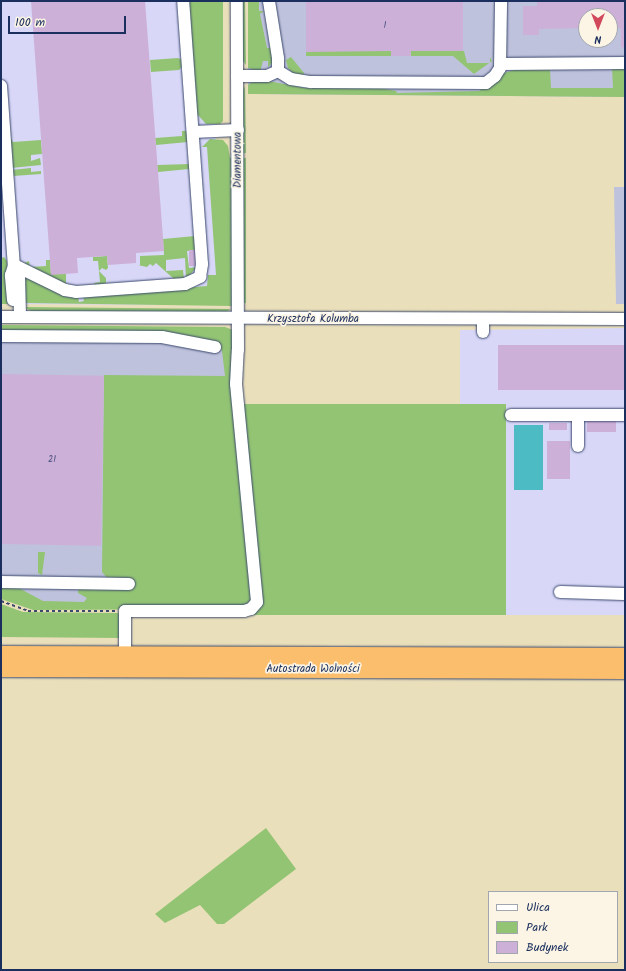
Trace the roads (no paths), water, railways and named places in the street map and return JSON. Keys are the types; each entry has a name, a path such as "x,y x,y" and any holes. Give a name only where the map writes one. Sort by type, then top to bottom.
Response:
{"highway":[{"name":"Autostrada Wolności","path":"1,654 625,656"},
{"name":"Autostrada Wolności","path":"1,668 625,670"}],"street":[{"path":"14,265 72,292 185,284 198,280 202,264 183,1"},
{"name":"Diamentowa","path":"125,654 125,611 244,611 251,609 256,604 236,384 238,319 237,1"},
{"path":"269,1 278,58 278,71"},
{"path":"278,71 291,79 304,82 480,84 495,76 501,64 501,1"},
{"path":"501,64 625,63"},
{"path":"238,76 267,76 278,71"},
{"path":"1,86 14,265 19,275 17,317"},
{"path":"193,132 238,130"},
{"name":"Krzysztofa Kolumba","path":"1,317 238,319 625,318"},
{"path":"483,319 483,332"},
{"path":"1,336 162,337 215,347"},
{"path":"511,415 625,415"},
{"path":"578,415 578,446"},
{"path":"1,582 129,584"},
{"path":"560,592 625,594"}],"water":[{"path":"514,425 543,425 543,490 514,490"}]}
